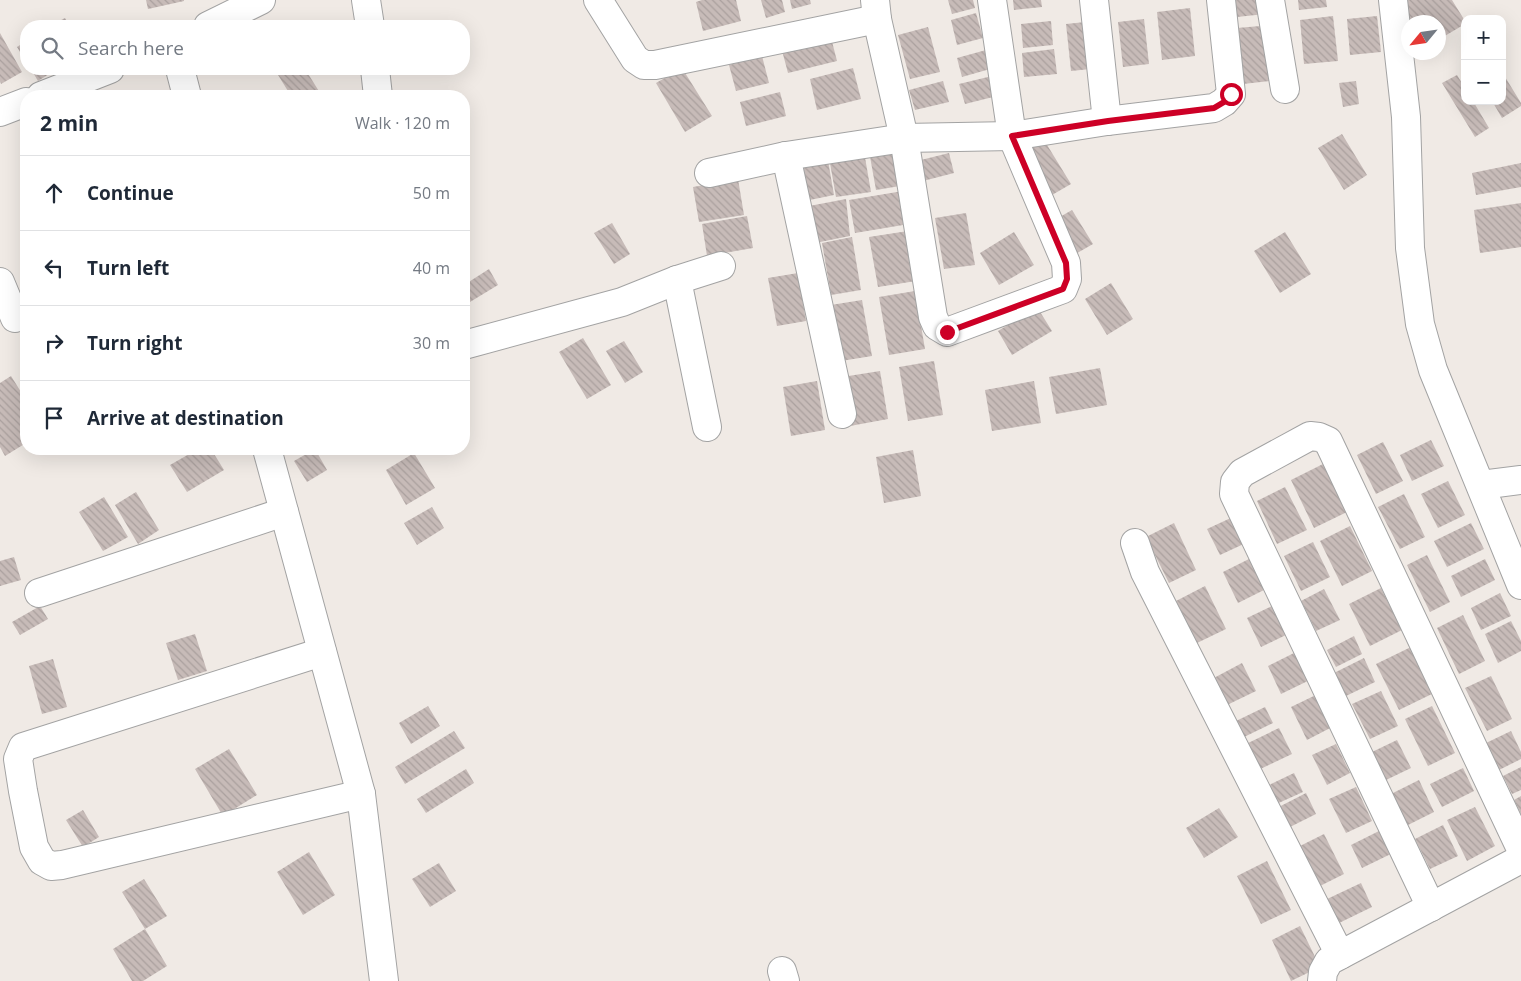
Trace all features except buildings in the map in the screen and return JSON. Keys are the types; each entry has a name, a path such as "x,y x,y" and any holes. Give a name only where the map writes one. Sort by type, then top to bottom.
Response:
{"street":[{"path":"220,20 261,0"},
{"path":"366,0 369,20"},
{"path":"598,0 635,58 644,65 655,65 876,9 904,138 933,317 937,326 947,332 1063,289 1067,279 1066,263 1012,136 992,0"},
{"path":"1094,0 1108,121"},
{"path":"709,173 786,156 904,138 1012,136 1108,121 1214,108 1224,102 1231,94 1221,0"},
{"path":"1270,0 1285,89"},
{"path":"1393,0 1406,117 1410,248 1420,324 1433,370 1521,585"},
{"path":"56,90 95,75"},
{"path":"182,75 186,90"},
{"path":"376,75 377,90"},
{"path":"0,112 20,104"},
{"path":"786,156 842,414"},
{"path":"470,343 622,302 677,280 721,266"},
{"path":"677,280 707,427"},
{"path":"0,282 15,318"},
{"path":"1431,907 1234,494 1235,482 1242,473 1310,436 1328,441 1521,849"},
{"path":"269,455 361,794 384,981"},
{"path":"1481,485 1521,480"},
{"path":"39,593 284,512"},
{"path":"1135,543 1145,572 1340,955"},
{"path":"322,652 23,747 18,759 22,791 34,847 42,861 51,866 62,865 361,794"},
{"path":"1322,981 1322,972 1329,961 1521,858"}],"route":[{"path":"947,332 1063,289 1067,279 1066,263 1012,136 1108,121 1214,108 1224,102 1231,94"}]}
